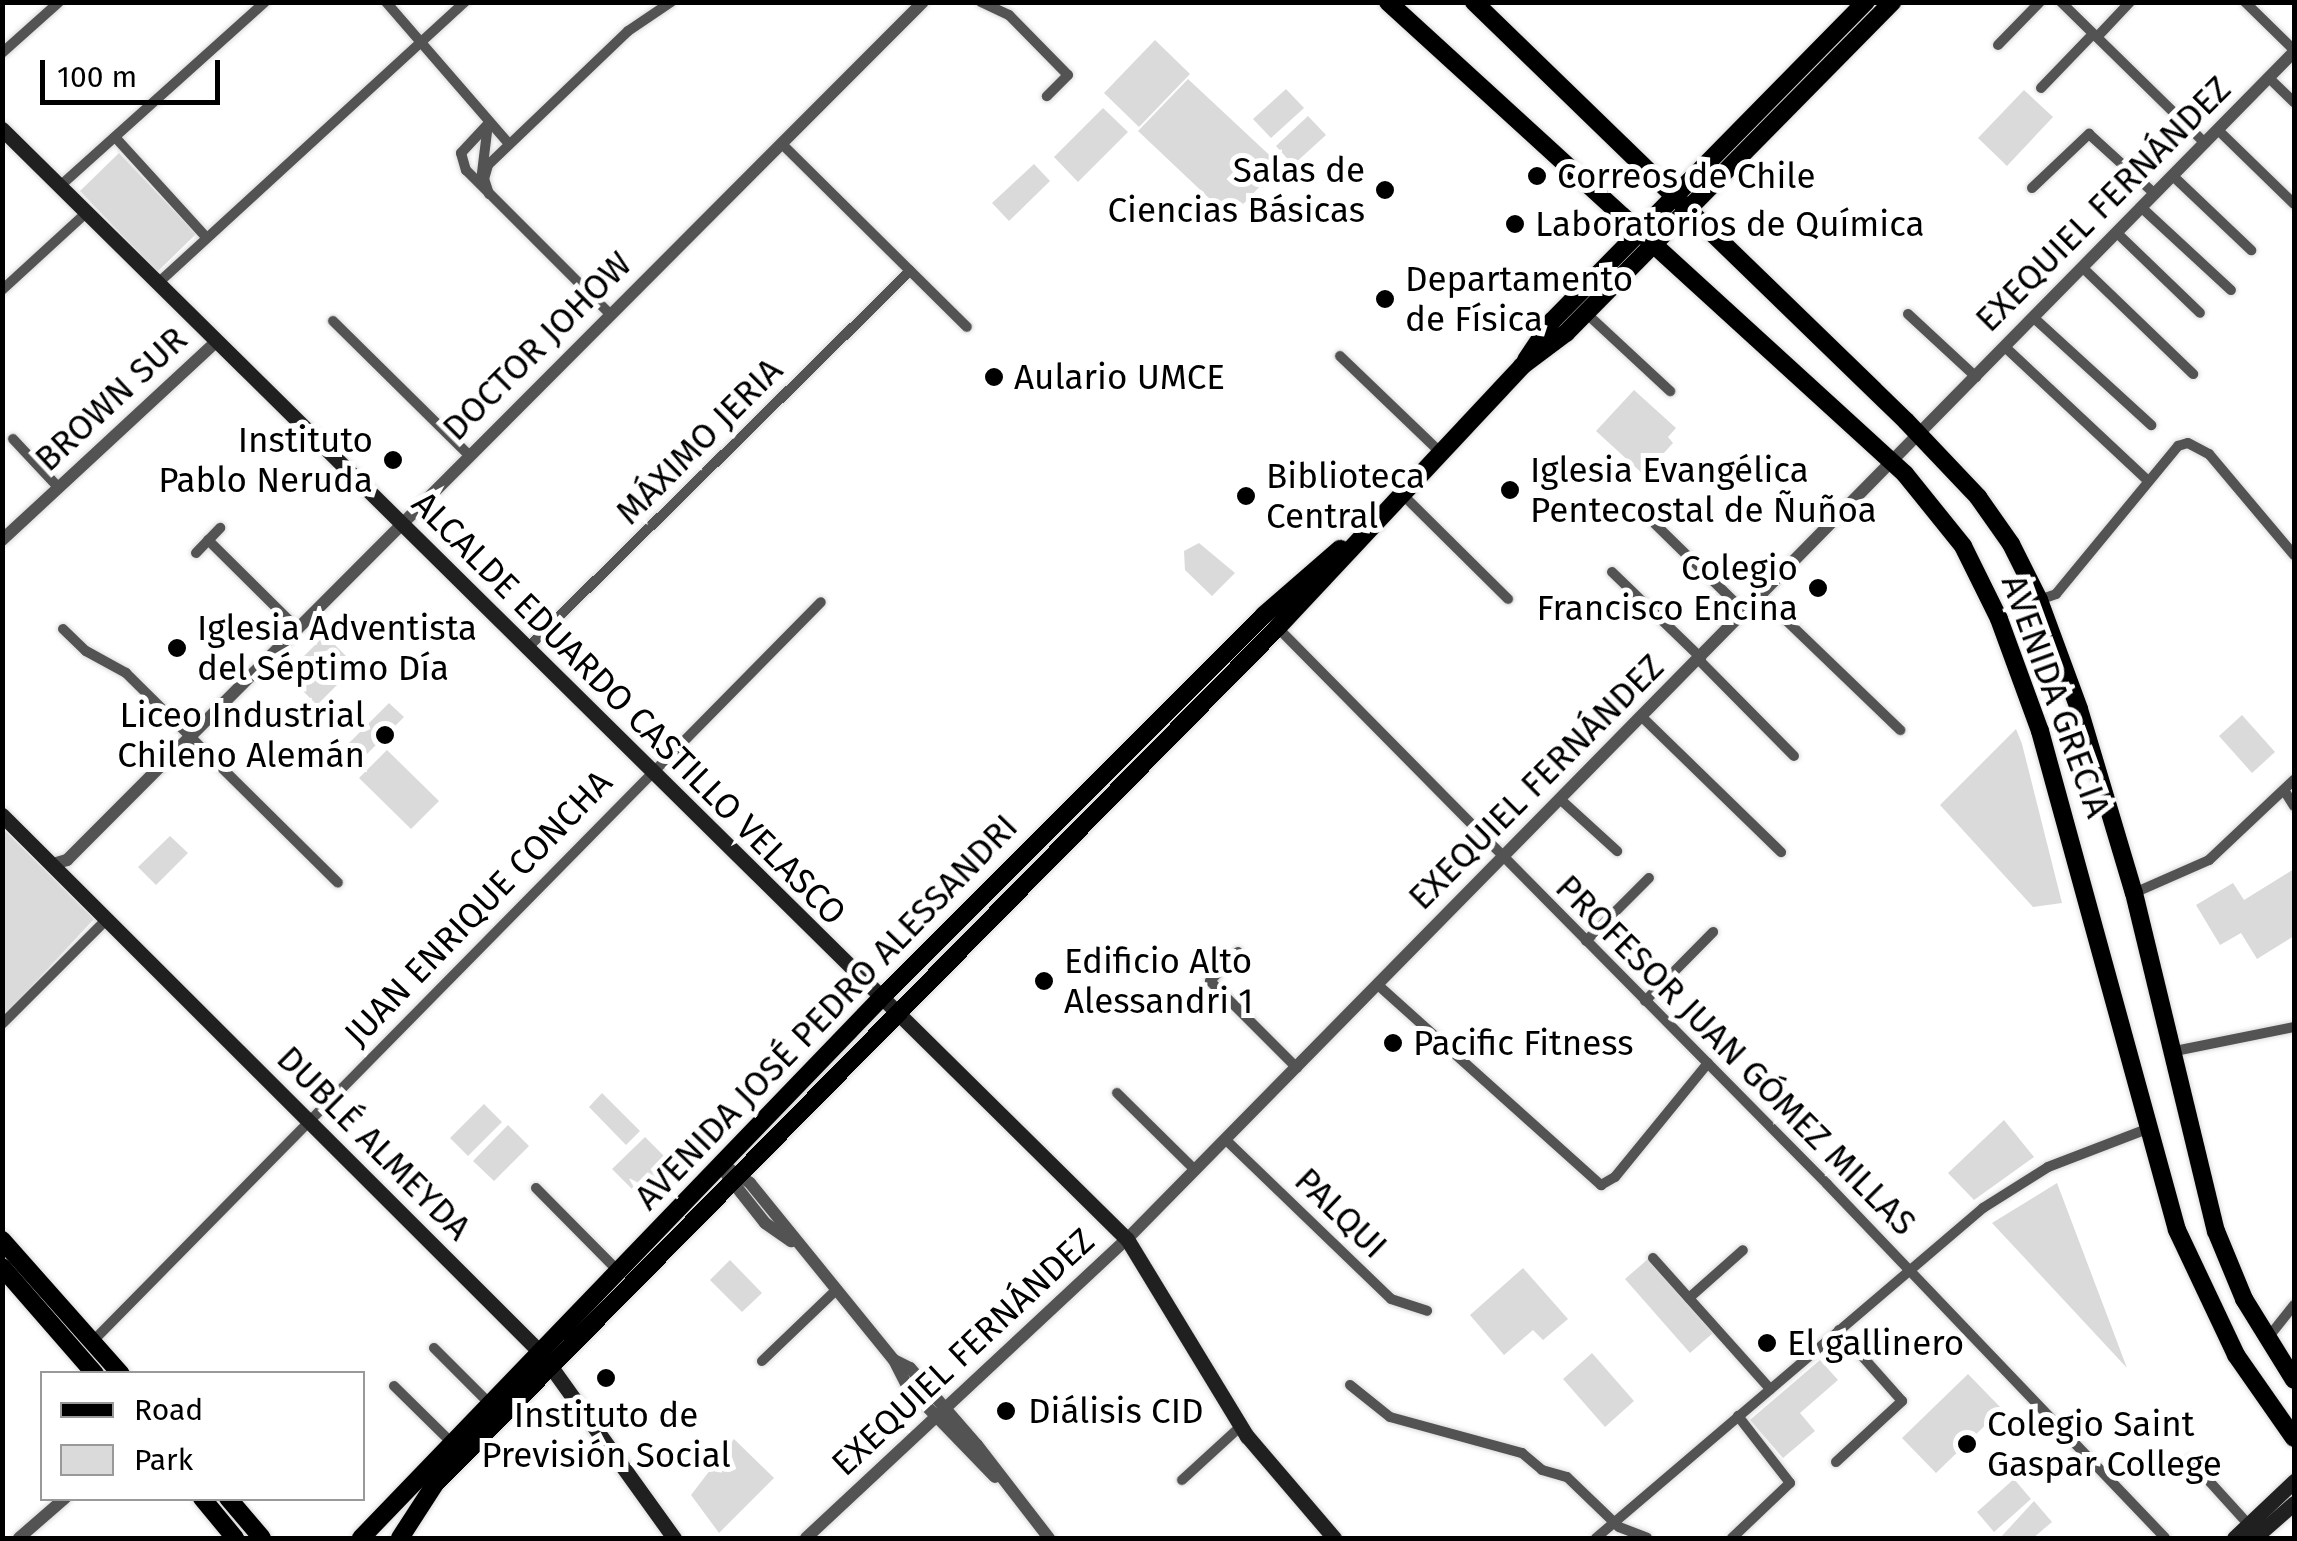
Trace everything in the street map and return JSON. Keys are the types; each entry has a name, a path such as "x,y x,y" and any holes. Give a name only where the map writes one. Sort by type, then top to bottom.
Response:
{"main road":[{"name":"AVENIDA GRECIA","path":"1388,2 1894,463 1955,534 1999,619 2092,902 2147,1129 2204,1293 2236,1355 2294,1438"},
{"name":"AVENIDA GRECIA","path":"1474,2 1919,435 1978,498 2039,600 2134,893 2169,1052 2216,1231 2266,1339 2294,1380"},
{"name":"AVENIDA JOSÉ PEDRO ALESSANDRI","path":"400,1538 435,1484 619,1272 722,1164 880,999 1350,544 1522,366 1586,313 1646,240 1866,2"},
{"name":"AVENIDA JOSÉ PEDRO ALESSANDRI","path":"1682,202 1892,2"},
{"name":"ALCALDE EDUARDO CASTILLO VELASCO","path":"2,128 1127,1239 1240,1426 1334,1538"},
{"name":"AVENIDA JOSÉ PEDRO ALESSANDRI","path":"1522,366 1552,321 1646,240"},
{"name":"AVENIDA JOSÉ PEDRO ALESSANDRI","path":"361,1538 490,1404 546,1360 735,1178 1271,621"},
{"name":"DUBLÉ ALMEYDA","path":"3,816 61,866 107,919 546,1360 674,1538"},
{"path":"2,1240 118,1371"},
{"path":"2,1268 91,1371"},
{"path":"2252,1532 2294,1482"},
{"path":"205,1501 236,1538"},
{"path":"231,1501 262,1538"},
{"path":"2234,1538 2252,1532 2294,1504"}],"street":[{"path":"2,53 59,2"},
{"path":"60,186 265,2"},
{"path":"386,2 477,100 488,123 509,144"},
{"name":"BROWN SUR","path":"158,284 464,2"},
{"path":"489,194 484,180 488,165 628,31 671,2"},
{"name":"DOCTOR JOHOW","path":"61,866 923,2"},
{"path":"981,2 1009,15 1068,75 1047,96"},
{"path":"1998,46 2040,2"},
{"path":"2061,2 2205,144"},
{"path":"2041,88 2130,2"},
{"path":"2245,2 2294,51"},
{"name":"EXEQUIEL FERNÁNDEZ","path":"806,1538 1127,1239 1894,463 2294,51"},
{"path":"2269,78 2294,102"},
{"path":"488,123 461,158 489,194 611,315"},
{"path":"488,123 478,169 489,194"},
{"path":"2218,130 2294,204"},
{"path":"2032,188 2089,134 2155,194"},
{"path":"115,137 206,237"},
{"path":"782,144 967,326"},
{"path":"2173,176 2251,250"},
{"path":"2142,208 2231,290"},
{"path":"2,290 86,213"},
{"path":"2117,233 2200,313"},
{"path":"2083,268 2193,374"},
{"name":"MÁXIMO JERIA","path":"526,649 910,271"},
{"path":"1586,313 1670,391"},
{"path":"1908,314 1976,376"},
{"path":"2034,318 2152,425"},
{"path":"332,321 470,456"},
{"name":"BROWN SUR","path":"2,540 216,342"},
{"path":"2005,347 2148,481"},
{"path":"1340,356 1440,452"},
{"path":"13,438 59,488"},
{"path":"2039,600 2056,594 2178,446 2188,442 2209,454 2294,555"},
{"path":"1400,492 1508,599"},
{"path":"1655,524 1746,612"},
{"path":"196,553 220,528"},
{"path":"208,540 298,629"},
{"path":"1612,572 1794,756"},
{"path":"1762,596 1900,730"},
{"name":"JUAN ENRIQUE CONCHA","path":"93,1341 821,602"},
{"name":"PROFESOR JUAN GÓMEZ MILLAS","path":"1271,621 1708,1063 2165,1538"},
{"path":"63,628 86,651 122,669 338,883"},
{"path":"1642,718 1781,852"},
{"path":"2134,893 2209,860 2294,780"},
{"path":"2284,790 2294,806"},
{"path":"1562,800 1617,851"},
{"path":"1586,941 1649,878"},
{"path":"2,1024 107,919"},
{"path":"1645,1000 1713,932"},
{"path":"1238,952 1210,981 1296,1068"},
{"path":"1378,985 1601,1185 1615,1177 1708,1063"},
{"path":"2169,1052 2294,1027"},
{"path":"1117,1093 1196,1170"},
{"path":"1596,1538 1909,1270 2030,1176 2147,1129"},
{"name":"PALQUI","path":"1226,1140 1391,1300 1427,1311"},
{"path":"722,1164 1049,1538"},
{"path":"536,1188 619,1272"},
{"path":"1689,1298 1744,1250"},
{"path":"1653,1258 1770,1389"},
{"path":"762,1361 834,1292"},
{"path":"2266,1339 2294,1304"},
{"path":"1836,1462 1902,1401 1838,1330"},
{"path":"434,1348 490,1404"},
{"path":"1350,1385 1390,1418 1522,1453 1542,1470 1568,1476 1614,1523 1647,1538"},
{"path":"394,1386 452,1443"},
{"path":"1732,1538 1790,1483 1738,1416"},
{"path":"1182,1480 1240,1426"},
{"path":"2190,1460 2252,1532"},
{"path":"19,1538 62,1501"}],"green space":[{"path":"1155,40 1190,74 1139,127 1104,93"},
{"path":"1188,79 1280,165 1230,218 1138,131"},
{"path":"1286,89 1304,108 1271,138 1253,119"},
{"path":"2024,90 2053,117 2007,166 1978,138"},
{"path":"1103,108 1128,132 1078,182 1054,157"},
{"path":"1308,116 1326,135 1293,165 1276,146"},
{"path":"119,153 196,234 157,272 80,191"},
{"path":"1034,164 1050,181 1009,221 992,203"},
{"path":"1634,390 1676,428 1668,437 1673,443 1644,475 1596,431"},
{"path":"1199,543 1235,573 1212,596 1185,570 1184,551"},
{"path":"325,635 356,666 317,705 286,674"},
{"path":"389,703 404,717 350,771 336,756"},
{"path":"2242,715 2275,752 2252,773 2219,736"},
{"path":"2016,729 2062,903 2033,907 1940,805"},
{"path":"387,750 439,801 411,829 359,778"},
{"path":"3,829 94,919 3,1017"},
{"path":"170,836 188,853 156,885 138,867"},
{"path":"2294,869 2294,936 2257,959 2241,933 2220,945 2196,905 2233,883 2244,900"},
{"path":"602,1093 640,1131 626,1145 589,1107"},
{"path":"484,1104 502,1122 468,1156 450,1138"},
{"path":"2004,1120 2034,1157 1974,1200 1948,1173"},
{"path":"508,1125 529,1146 494,1181 473,1161"},
{"path":"645,1137 679,1171 647,1204 612,1169"},
{"path":"2057,1183 2127,1368 1992,1223"},
{"path":"1648,1259 1713,1333 1690,1353 1625,1279"},
{"path":"730,1260 762,1293 742,1312 710,1280"},
{"path":"1523,1268 1568,1319 1543,1340 1533,1330 1504,1355 1470,1315"},
{"path":"1592,1353 1634,1401 1605,1427 1563,1379"},
{"path":"1820,1360 1838,1380 1800,1413 1815,1431 1783,1458 1750,1420"},
{"path":"1968,1374 2002,1409 1936,1473 1902,1438"},
{"path":"734,1439 774,1478 719,1533 691,1495"},
{"path":"2014,1479 2031,1499 1994,1532 1977,1512"},
{"path":"2034,1501 2052,1522 2033,1538 2000,1538"}],"place":[{"name":"Correos de Chile","path":"1537,176"},
{"name":"Salas de Ciencias Básicas","path":"1385,190"},
{"name":"Laboratorios de Química","path":"1515,224"},
{"name":"Departamento de Física","path":"1385,299"},
{"name":"Aulario UMCE","path":"994,377"},
{"name":"Instituto Pablo Neruda","path":"393,460"},
{"name":"Iglesia Evangélica Pentecostal de Ñuñoa","path":"1510,490"},
{"name":"Biblioteca Central","path":"1246,496"},
{"name":"Colegio Francisco Encina","path":"1818,588"},
{"name":"Iglesia Adventista del Séptimo Día","path":"177,648"},
{"name":"Liceo Industrial Chileno Alemán","path":"385,735"},
{"name":"Edificio Alto Alessandri 1","path":"1044,981"},
{"name":"Pacific Fitness","path":"1393,1043"},
{"name":"El gallinero","path":"1767,1343"},
{"name":"Instituto de Previsión Social","path":"606,1378"},
{"name":"Diálisis CID","path":"1006,1411"},
{"name":"Colegio Saint Gaspar College","path":"1967,1444"}]}
